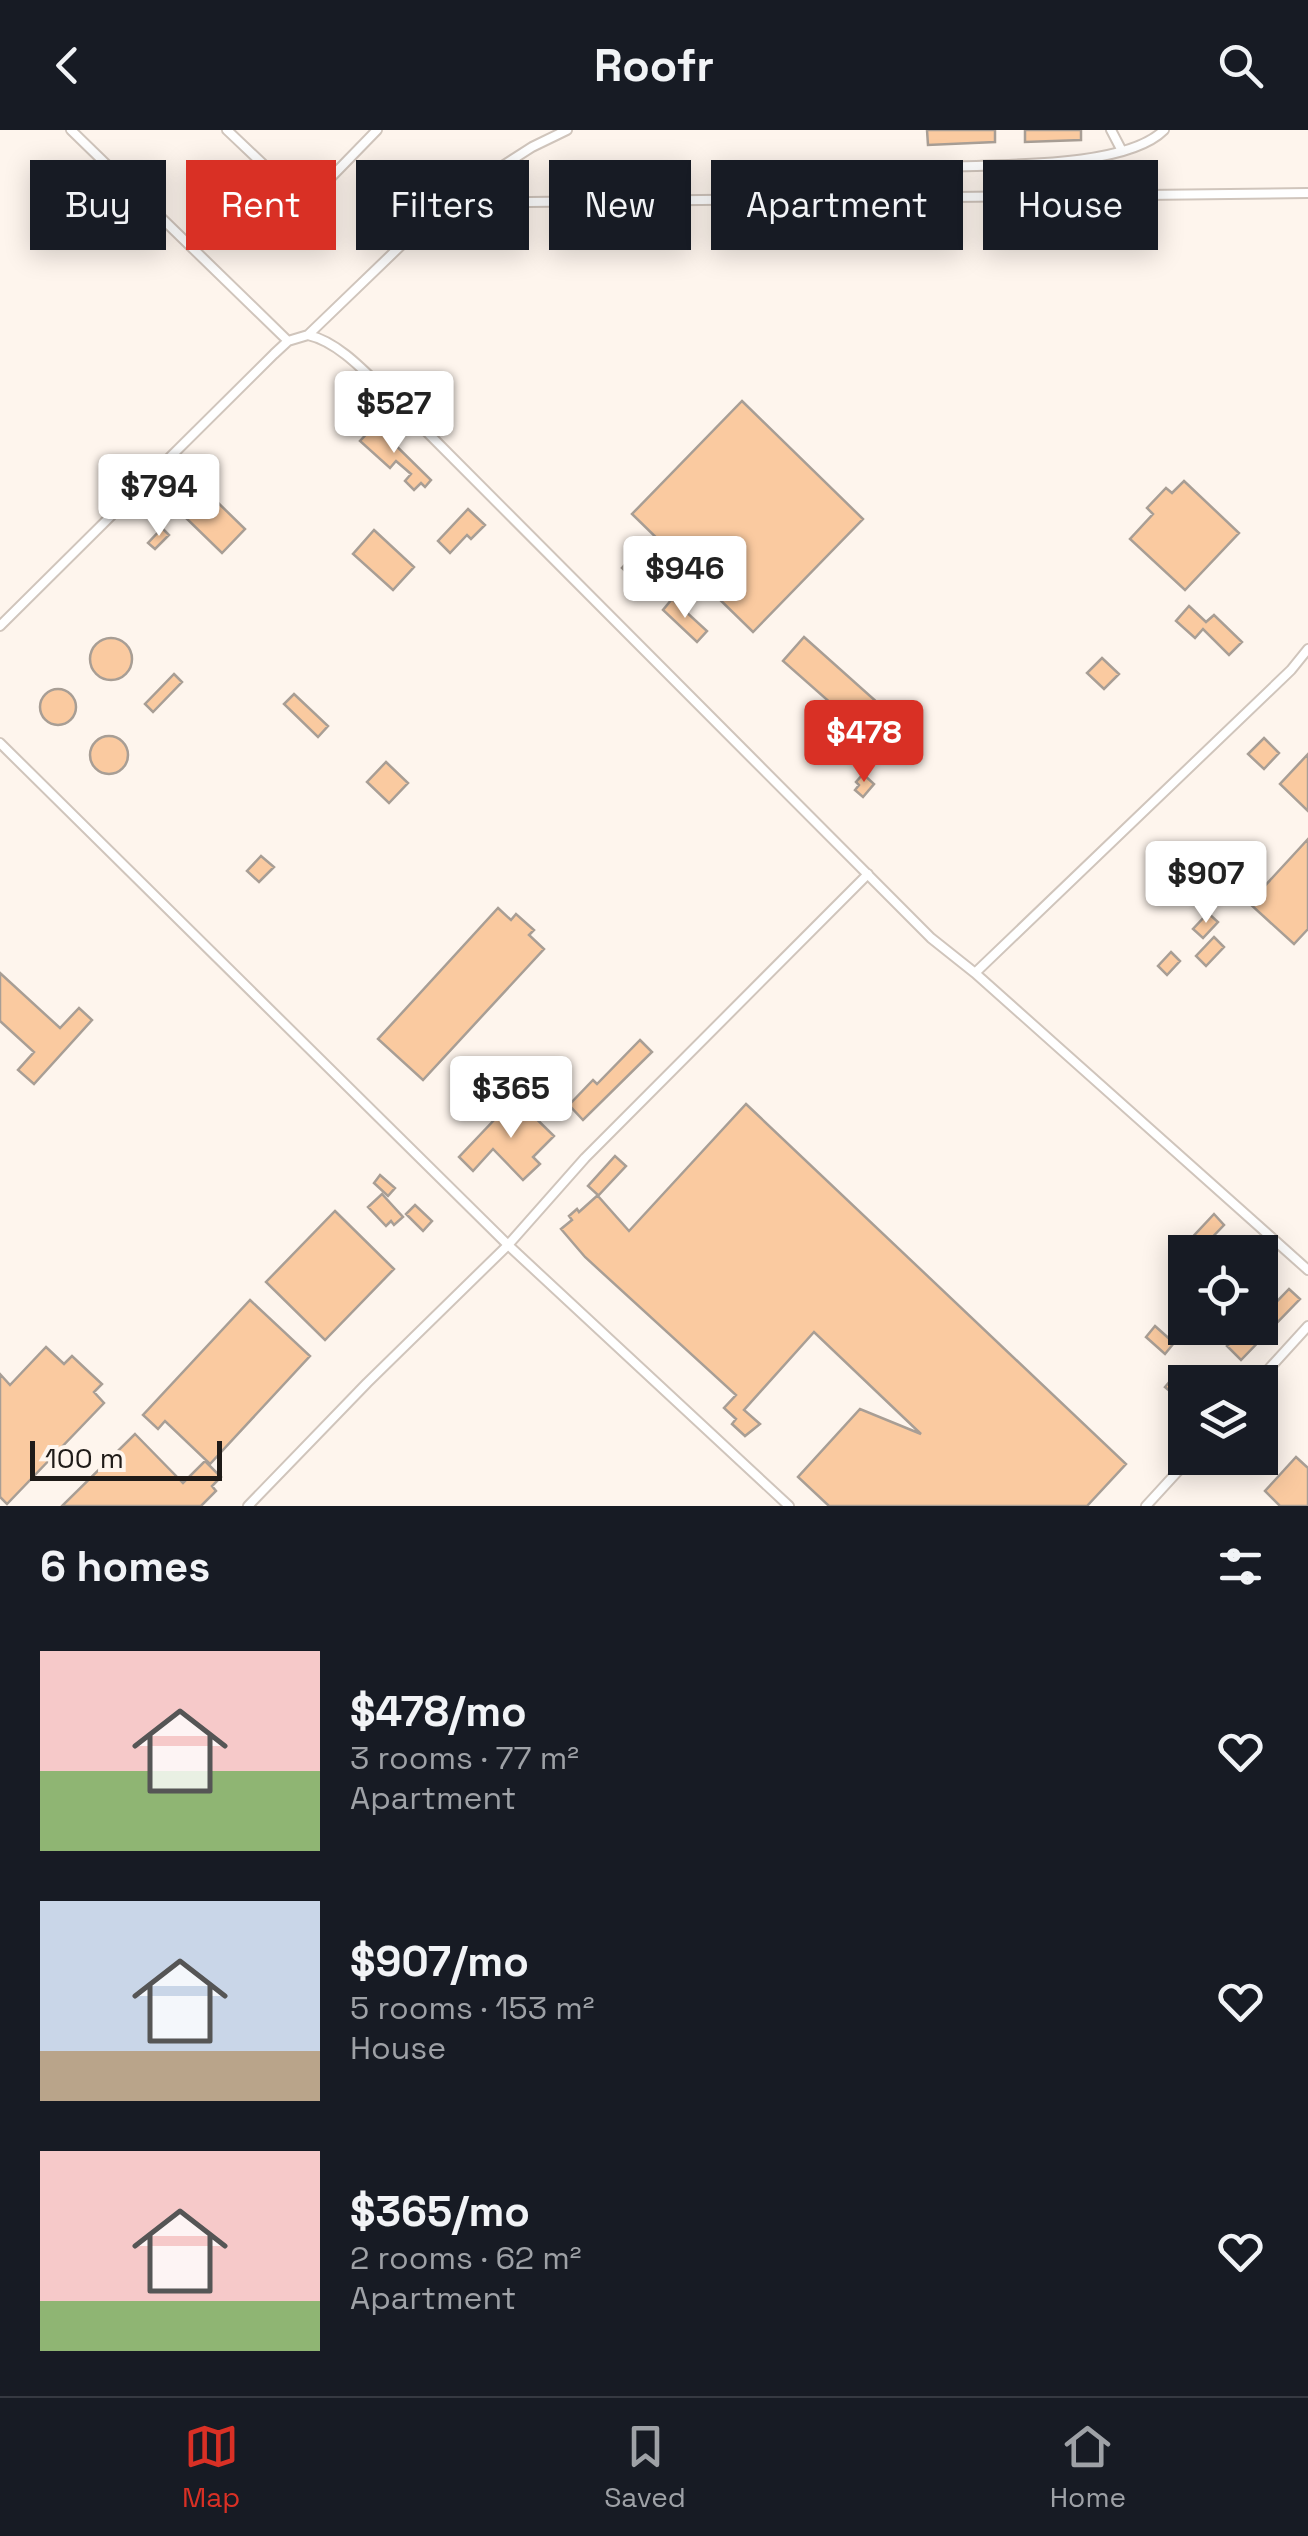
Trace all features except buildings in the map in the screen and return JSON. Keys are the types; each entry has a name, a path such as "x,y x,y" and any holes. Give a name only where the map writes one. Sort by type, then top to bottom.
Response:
{"lane":[{"path":"72,130 288,341"},
{"path":"227,130 305,204 377,130"},
{"path":"512,160 567,130"},
{"path":"1111,130 1122,151"},
{"path":"963,165 1088,159 1153,140 1164,130"},
{"path":"529,202 1308,193"},
{"path":"0,626 288,341 308,334 395,250"},
{"path":"308,334 332,346 404,409 931,938 1308,1270"},
{"path":"975,973 1291,670 1308,649"},
{"path":"0,743 508,1244 789,1506"},
{"path":"248,1506 508,1244 585,1158 868,874"},
{"path":"1272,1365 1308,1326"},
{"path":"1146,1506 1174,1475"}]}
